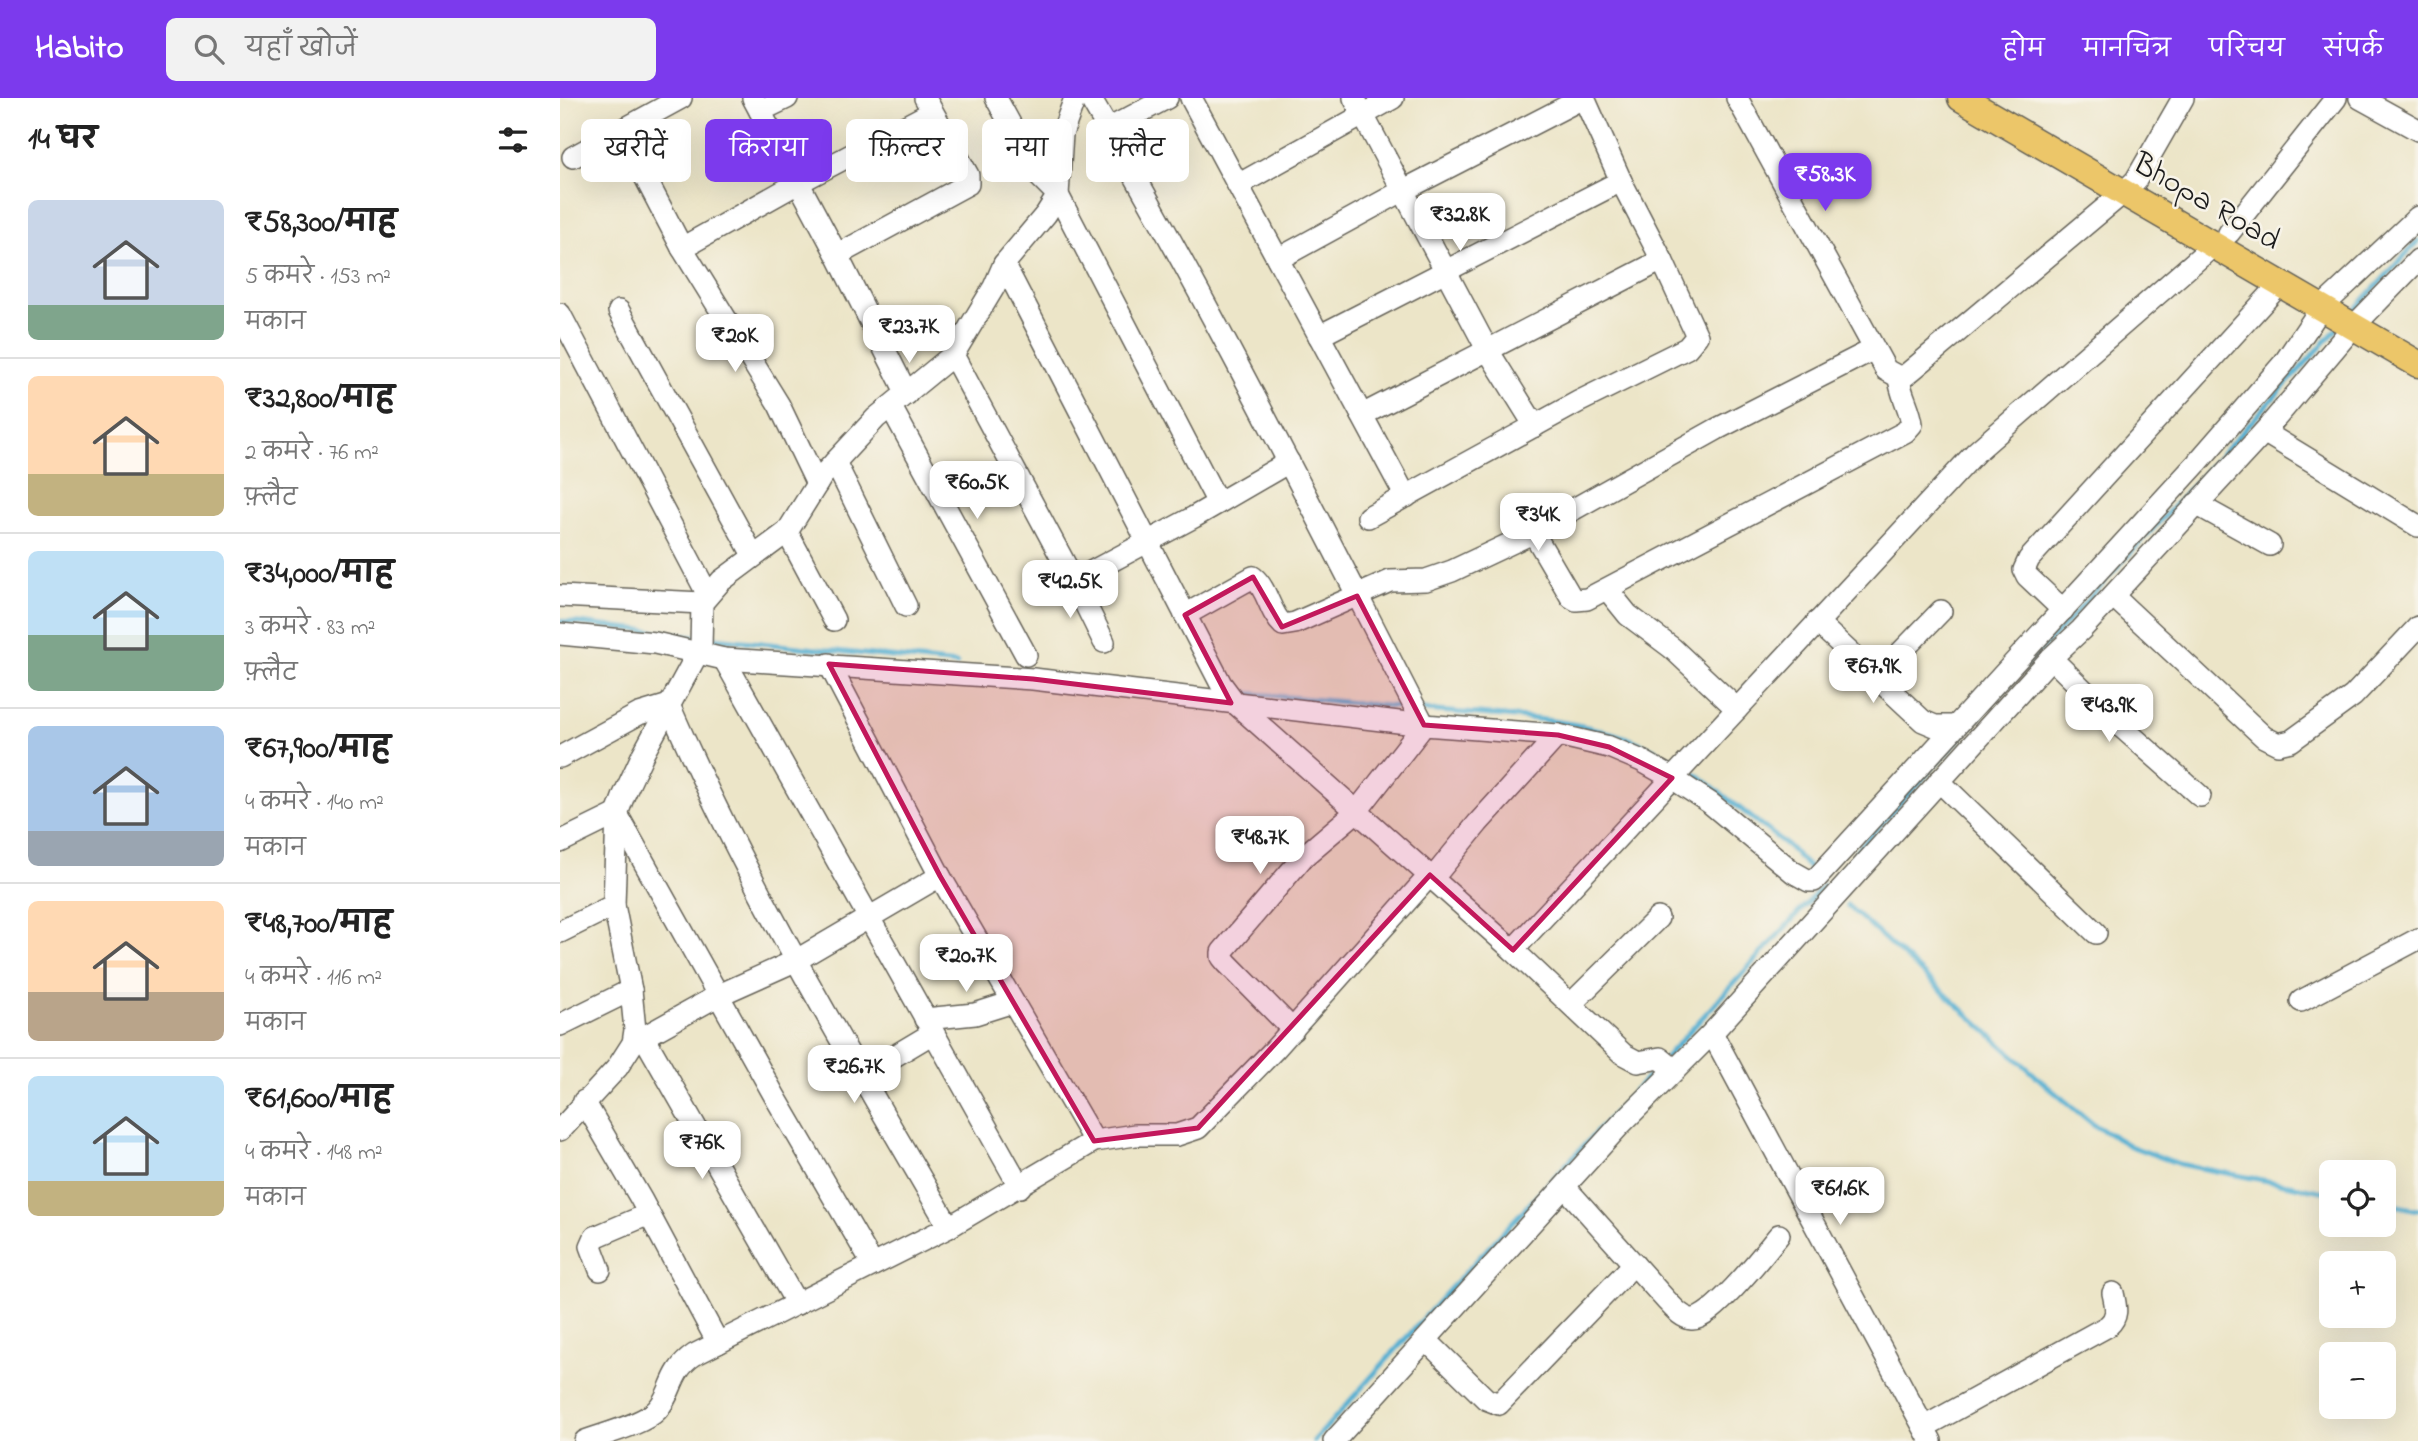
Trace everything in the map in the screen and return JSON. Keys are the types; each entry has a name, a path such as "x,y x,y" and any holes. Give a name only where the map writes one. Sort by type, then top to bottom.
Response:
{"main road":[{"name":"Bhopa Road","path":"1961,98 2130,187 2221,239 2343,312 2418,365"},
{"name":"Bhopa Road","path":"1994,98 2130,187"},
{"name":"Bhopa Road","path":"2221,239 2280,284 2418,346"}],"street":[{"path":"643,119 681,98"},
{"path":"787,98 757,105 837,255 899,401 1026,655"},
{"path":"996,98 1038,175 1058,194 1218,503"},
{"path":"563,592 705,599 753,555 787,532 835,461 876,418 953,355 994,287 1004,264 1046,214 1058,194 1062,134 1075,98"},
{"path":"1090,98 1102,119"},
{"path":"1128,119 1167,98"},
{"path":"1191,98 1406,497"},
{"path":"1238,185 1359,106 1393,98"},
{"path":"1278,259 1404,190 1583,98 1620,181 1696,330 1697,336 1687,348 1535,425 1368,517"},
{"path":"1737,98 1886,370 1899,377"},
{"path":"1899,377 1936,351 2130,187 2183,98"},
{"path":"1513,950 1976,452 2221,239 2336,98"},
{"path":"2360,98 2418,130"},
{"path":"682,248 929,105 968,175 968,184 837,255"},
{"path":"1359,106 1487,349 1535,425"},
{"path":"573,157 581,153"},
{"path":"1319,336 1620,181"},
{"path":"648,182 682,248 779,405 817,484"},
{"path":"1139,182 1167,230 1419,715"},
{"path":"1334,1441 1621,1124 1668,1063 1712,1033 2051,657 2113,596 2264,432 2343,312 2418,217"},
{"path":"1362,415 1662,260"},
{"path":"724,659 829,664 1229,694 1419,715 1558,735 1609,747 1642,761 1681,768 1710,803 1793,873 1814,881 2197,463 2284,363 2343,312 2418,260"},
{"path":"1004,264 1146,541 1229,694 1632,1060 1668,1063"},
{"path":"2063,610 2027,576 2024,570 2029,559 2280,284"},
{"path":"619,311 753,555"},
{"path":"560,314 705,599 700,642 617,814 614,905 631,990 635,1030 797,1304"},
{"path":"1185,615 1253,577 1283,625 1295,623 1395,579 1416,582 1438,577 1533,532 1717,429 1874,349"},
{"path":"953,355 1074,580 1104,642"},
{"path":"1533,532 1572,597 1576,600 1587,599 1905,432 1912,424 1912,419 1900,391 1899,377"},
{"path":"2264,432 2418,526"},
{"path":"835,461 906,606"},
{"path":"1074,580 1289,462"},
{"path":"2196,504 2270,545"},
{"path":"787,532 834,620"},
{"path":"1607,589 1628,615 1672,648 1737,709"},
{"path":"2113,596 2264,737 2278,744 2291,741 2353,696 2418,627"},
{"path":"1876,678 1941,611"},
{"path":"1817,622 1923,721 1935,726 1956,726"},
{"path":"560,634 655,643 700,642 724,659 1020,1187"},
{"path":"2051,657 2117,723 2200,796"},
{"path":"829,664 940,876 1094,1141"},
{"path":"560,757 639,714 669,705"},
{"path":"669,705 693,761 794,961 949,1227"},
{"path":"1293,1030 1227,963 1222,952 1304,856 1357,811 1419,715"},
{"path":"585,1441 645,1418 657,1410 674,1373 684,1362 949,1227 1094,1141 1135,1135 1177,1135 1198,1128 1293,1030 1558,735"},
{"path":"1939,781 2096,933"},
{"path":"560,842 617,814"},
{"path":"617,814 774,1096 873,1265"},
{"path":"560,1130 639,1040 719,995 794,961 940,876"},
{"path":"560,932 614,905"},
{"path":"1571,1004 1658,918"},
{"path":"2301,1000 2418,939"},
{"path":"560,1025 631,990"},
{"path":"861,1076 929,1026 1013,1002"},
{"path":"1712,1033 1928,1434 2108,1326 2115,1319 2117,1312 2113,1293"},
{"path":"584,1101 649,1214 718,1343"},
{"path":"1565,1187 1680,1314 1696,1320 1703,1317 1733,1289 1779,1235"},
{"path":"600,1270 591,1246 595,1237 649,1214"},
{"path":"1426,1340 1486,1399 1499,1404 1634,1264"}],"highlighted area":[{"path":"1253,577 1282,627 1357,596 1424,725 1558,735 1609,747 1672,778 1513,950 1430,875 1198,1128 1094,1141 940,876 829,664 1033,679 1231,703 1185,615"}],"waterway":[{"path":"2349,316 2418,241"},
{"path":"1856,851 2338,328"},
{"path":"560,621 696,636"},
{"path":"706,637 957,664"},
{"path":"1235,692 1410,708"},
{"path":"1423,710 1539,719 1598,729 1625,737 1678,764"},
{"path":"1686,769 1789,847 1814,873"},
{"path":"1666,1057 1823,886"},
{"path":"1847,905 2047,1086 2094,1125 2130,1146 2179,1164 2319,1191"},
{"path":"1314,1441 1451,1288 1660,1064"},
{"path":"2396,1205 2418,1210"}]}
